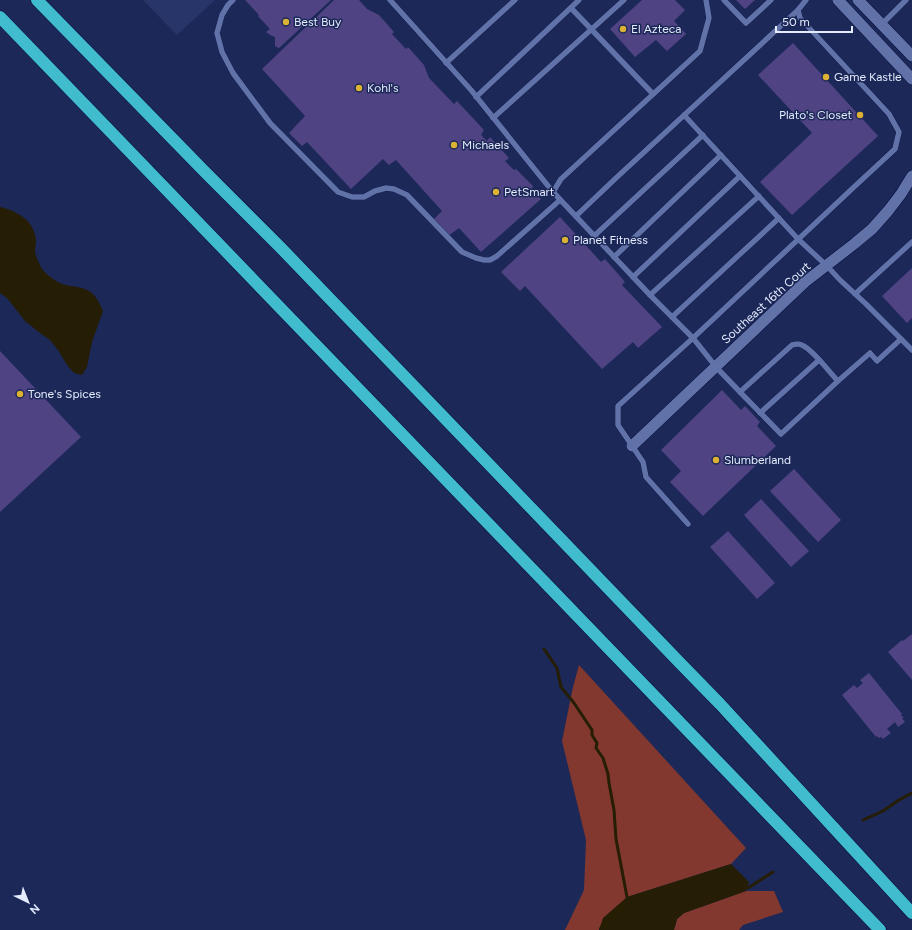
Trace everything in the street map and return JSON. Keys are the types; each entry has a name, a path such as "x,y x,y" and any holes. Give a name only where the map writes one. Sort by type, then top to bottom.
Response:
{"highway":[{"path":"37,0 281,248 692,675 912,913"},
{"path":"0,17 880,930"}],"street":[{"path":"838,0 912,79"},
{"path":"858,0 912,56"},
{"name":"Southeast 16th Court","path":"632,446 805,282 872,229 901,194 912,176"}],"lane":[{"path":"233,0 222,15 217,33 222,52 233,73 270,123 338,192 352,197 364,197 375,191 386,188 394,189 407,195 462,252 484,260 490,260 497,256 560,200"},
{"path":"390,0 476,97 560,200 693,338 716,367 781,434 870,353 877,361 901,339"},
{"path":"446,63 514,0"},
{"path":"476,97 579,0"},
{"path":"493,118 624,0"},
{"path":"553,192 561,179 700,52 709,18 706,0"},
{"path":"724,0 746,24 771,0"},
{"path":"576,216 621,172 798,10 806,0"},
{"path":"881,25 906,0"},
{"path":"571,8 653,94"},
{"path":"688,524 646,477 643,462 618,425 618,406 895,149 899,132 889,114 800,18 798,10"},
{"path":"684,115 798,239 912,350"},
{"path":"594,236 703,135"},
{"path":"614,257 721,155"},
{"path":"633,276 740,176"},
{"path":"650,295 759,196"},
{"path":"672,317 779,218"},
{"path":"855,294 912,242"},
{"path":"907,345 912,340"},
{"path":"740,392 792,345 798,344 812,352 838,381"},
{"path":"760,412 819,360"}],"shaded area":[{"path":"143,0 215,0 177,35"},
{"path":"0,207 18,214 32,227 35,233 35,250 38,261 46,273 54,280 62,284 83,288 89,291 96,297 101,305 103,311 92,342 87,367 82,375 74,373 50,340 25,321 7,298 0,293"},
{"path":"579,665 746,848 731,864 627,897 599,928 599,930 565,930 584,890 586,840 562,741"},
{"path":"731,864 749,882 746,891 684,913 677,919 674,930 599,930 603,918 627,897"},
{"path":"746,891 774,891 783,912 743,925 739,930 674,930 677,919 684,913"}],"building":[{"name":"Best Buy","path":"245,0 331,0 279,48 275,46 275,37 266,32 270,29"},
{"name":"Kohl's","path":"334,0 359,0 367,9 379,15 394,32 392,34 406,49 408,47 424,65 429,78 454,104 457,101 484,130 481,135 487,141 490,137 509,158 505,161 514,170 516,169 533,186 532,189 541,199 481,252 459,228 448,236 433,220 442,211 396,160 389,165 383,159 351,189 307,142 302,146 289,133 305,116 262,69"},
{"path":"642,0 675,0 685,10 674,21 686,34 667,51 656,40 635,57 610,29"},
{"path":"736,0 755,0 745,9"},
{"path":"793,43 878,136 792,215 760,182 812,133 758,75"},
{"path":"560,217 601,262 605,259 625,282 622,285 662,327 638,348 633,342 602,369 525,286 520,291 501,272"},
{"path":"912,268 912,318 907,323 882,296"},
{"name":"Tone's Spices","path":"0,351 81,437 0,512"},
{"name":"Slumberland","path":"722,390 741,410 745,406 760,422 757,426 776,446 703,516 670,482 681,471 661,450"},
{"path":"794,469 841,520 818,542 770,491"},
{"path":"761,499 809,551 791,567 744,515"},
{"path":"728,531 775,583 757,599 710,547"},
{"path":"912,634 912,680 888,652"},
{"path":"869,673 902,714 901,715 904,718 902,718 905,722 898,727 895,722 887,729 891,733 883,739 881,737 876,737 842,695 854,685 857,688 863,683 860,680"}],"waterway":[{"path":"544,649 557,668 561,687 592,730 592,735 597,743 596,748 603,758 608,774 614,810 616,839 628,899"},
{"path":"863,820 883,811 912,793"},
{"path":"745,887 748,888 773,872"}],"place":[{"name":"Best Buy","path":"286,22"},
{"name":"El Azteca","path":"623,29"},
{"name":"Game Kastle","path":"826,77"},
{"name":"Kohl's","path":"359,88"},
{"name":"Plato's Closet","path":"860,115"},
{"name":"Michaels","path":"454,145"},
{"name":"PetSmart","path":"496,192"},
{"name":"Planet Fitness","path":"565,240"},
{"name":"Tone's Spices","path":"20,394"},
{"name":"Slumberland","path":"716,460"}]}
